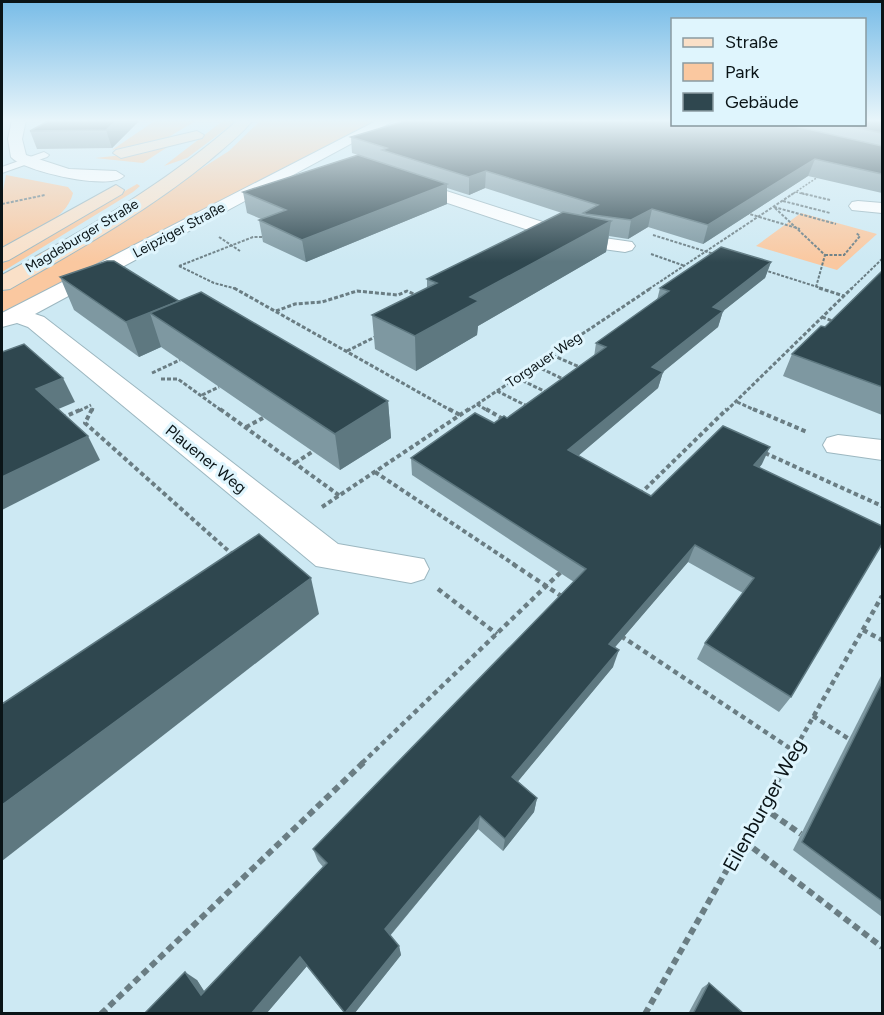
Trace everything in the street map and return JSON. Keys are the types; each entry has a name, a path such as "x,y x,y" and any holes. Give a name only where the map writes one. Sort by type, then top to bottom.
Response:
{"main road":[{"name":"Magdeburger Straße","path":"2,284 103,225 165,167"},
{"name":"Magdeburger Straße","path":"161,171 167,167"},
{"name":"Magdeburger Straße","path":"2,256 83,210 126,175"},
{"path":"83,187 85,199 83,210"}],"street":[{"path":"47,167 67,174 126,175"},
{"path":"95,167 126,175"},
{"name":"Leipziger Straße","path":"9,319 297,167"},
{"path":"67,174 83,187"},
{"path":"384,176 580,241 625,246"},
{"path":"858,206 882,208"},
{"name":"Plauener Weg","path":"9,319 36,322 128,385 292,528 329,556 411,569"},
{"path":"838,445 882,450"}],"path":[{"name":"Torgauer Weg","path":"292,528 826,172"},
{"path":"796,182 807,184"},
{"path":"795,192 858,206"},
{"path":"773,207 843,225"},
{"path":"773,207 800,229 825,255 844,255 859,240 861,236 850,228"},
{"path":"737,211 800,229"},
{"path":"660,229 651,234 716,255"},
{"path":"219,236 240,251"},
{"path":"272,237 253,237 179,266 214,283 231,286 460,415"},
{"path":"816,287 825,255"},
{"path":"636,498 882,259"},
{"path":"760,269 844,296"},
{"path":"276,311 295,304 322,302 357,291 398,295 407,291 427,300"},
{"path":"822,318 842,324"},
{"path":"347,351 378,335"},
{"path":"552,354 591,372"},
{"path":"128,385 180,360"},
{"path":"535,366 574,385"},
{"path":"516,378 557,398"},
{"path":"128,385 178,379 340,496"},
{"path":"202,395 219,387"},
{"path":"497,391 537,412"},
{"path":"58,420 96,402 85,423 241,562"},
{"path":"737,402 838,445"},
{"path":"477,404 505,420"},
{"path":"246,427 263,418"},
{"path":"759,451 882,506"},
{"path":"295,462 312,452"},
{"path":"674,462 682,466"},
{"path":"375,472 572,603"},
{"path":"632,488 641,493"},
{"path":"101,1014 568,565"},
{"path":"411,569 497,634"},
{"name":"Eilenburger Weg","path":"645,1014 882,596"},
{"path":"610,629 794,751"},
{"path":"863,630 882,640"},
{"path":"813,716 849,739"},
{"path":"762,807 801,834"},
{"path":"744,841 882,946"}],"green space":[{"path":"203,167 284,167 2,313 2,292 67,254"},
{"path":"6,175 68,187 73,193 69,203 54,219 2,247 2,196"},
{"path":"137,184 140,186 133,192 2,272 2,263"},
{"path":"801,213 877,234 837,270 756,246"}],"building":[{"path":"320,167 396,167 447,184 302,240 259,220 286,210 243,192"},
{"path":"438,167 801,167 708,225 652,209 631,220 586,214 583,213 598,205 486,171 469,177"},
{"path":"852,167 882,167 882,174"},
{"path":"563,212 611,221 470,297 479,301 415,336 372,315 437,283 427,279"},
{"path":"721,247 771,262 713,307 723,311 652,367 663,372 568,450 651,496 723,426 770,447 754,465 882,526 882,544 791,697 705,643 754,578 695,545 609,644 619,650 512,777 537,798 505,839 480,816 385,929 399,946 345,1013 300,957 251,1014 144,1014 185,972 201,995 327,863 313,849 586,569 411,458 475,413 494,423 504,416 507,418 606,347 596,343 669,291 660,288"},
{"path":"107,261 114,261 179,301 126,322 60,277"},
{"path":"882,271 882,387 792,354 821,326 825,327"},
{"path":"201,292 388,401 335,434 150,313"},
{"path":"24,344 63,378 36,389 88,436 2,477 2,352"},
{"path":"259,534 311,578 2,805 2,704"},
{"path":"882,682 882,901 802,842"},
{"path":"709,983 744,1014 693,1014"}]}
